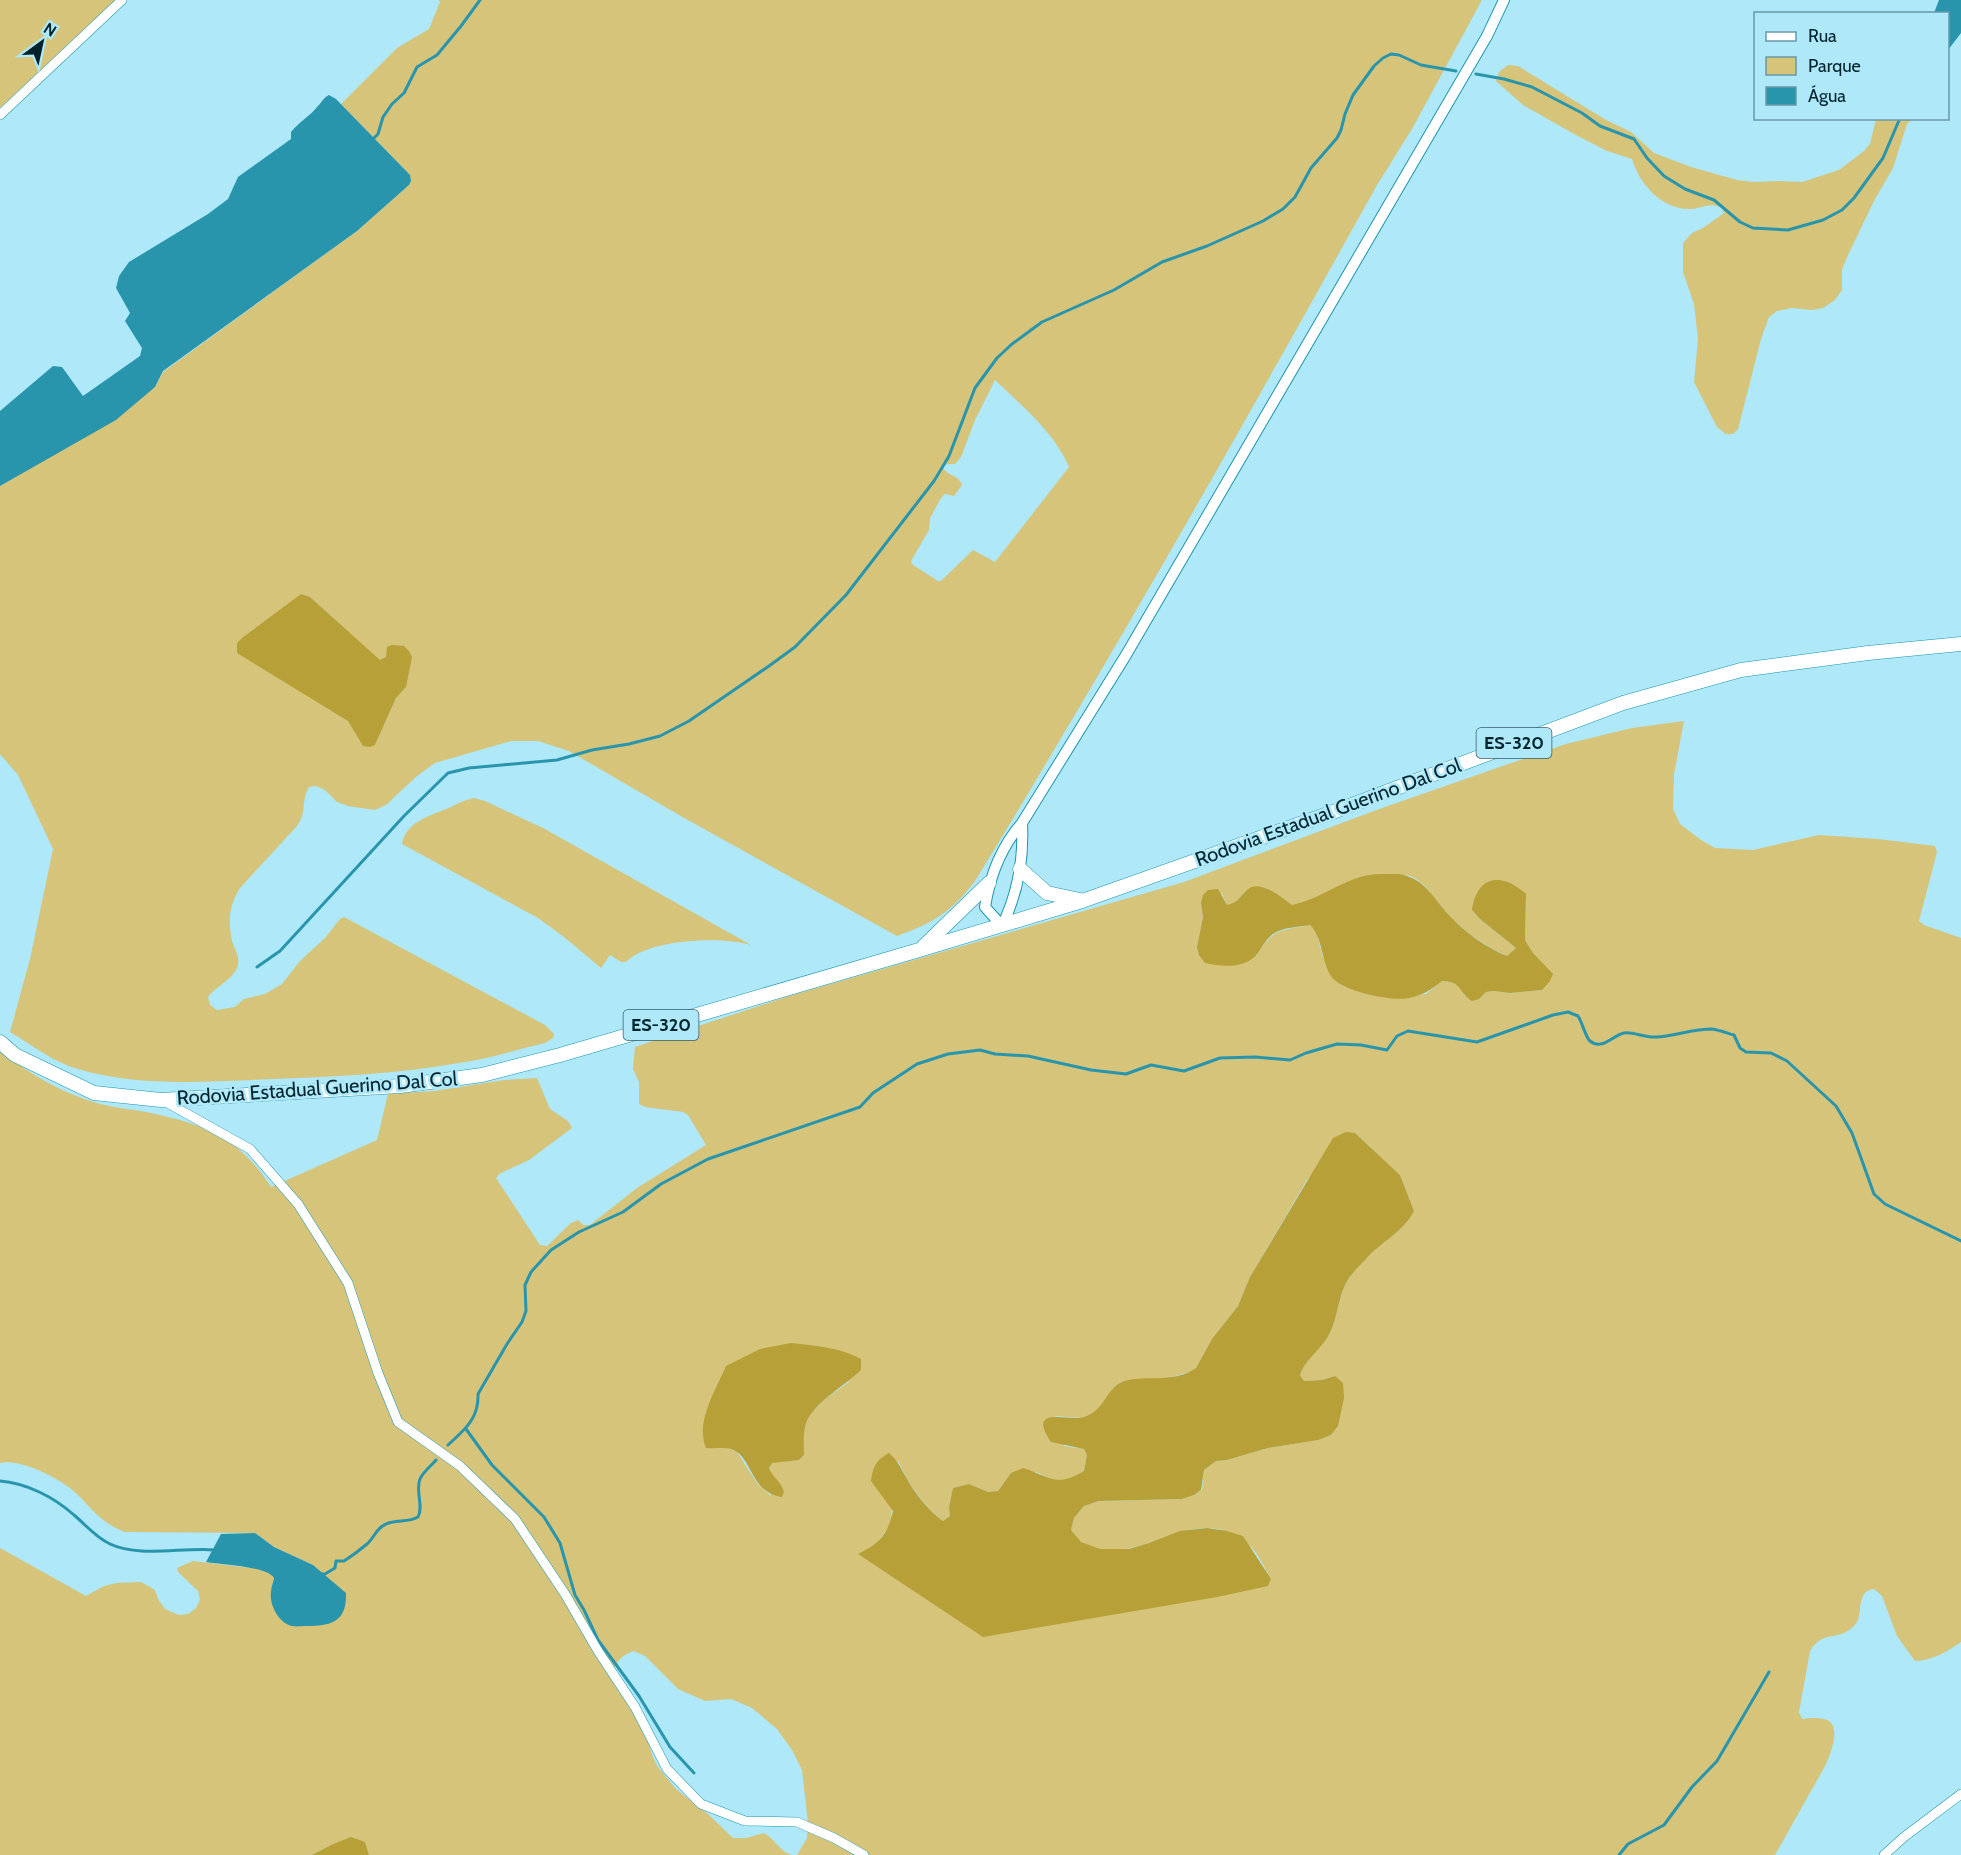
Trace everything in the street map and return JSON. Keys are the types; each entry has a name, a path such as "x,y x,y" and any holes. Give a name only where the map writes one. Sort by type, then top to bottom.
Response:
{"main road":[{"name":"Rodovia Estadual Guerino Dal Col","path":"1082,901 1325,815 1623,703 1741,670 1868,653 1961,644"},
{"path":"1020,869 1047,893 1082,901"},
{"path":"919,950 989,883"},
{"name":"ES-320","path":"919,950 1082,901"},
{"name":"Rodovia Estadual Guerino Dal Col","path":"0,1042 15,1055 94,1093 161,1100 400,1086 482,1075 560,1055 919,950"}],"street":[{"path":"0,115 122,0"},
{"path":"1022,823 1023,840 1014,902 1002,926 985,907 989,883 1008,839 1022,823 1126,655 1488,36 1504,0"},
{"path":"161,1100 250,1149 298,1204 348,1283 378,1373 398,1422 460,1466 515,1519 635,1707 667,1769 701,1804 745,1821 797,1822 834,1838 864,1855"},
{"path":"1884,1855 1961,1794"}],"green space":[{"path":"0,0 116,0 0,108"},
{"path":"439,0 1482,0 1412,129 1377,185 1230,448 1129,622 975,881 950,909 931,921 897,936 569,751 538,741 511,741 435,763 417,776 386,805 375,810 348,806 337,802 325,790 316,786 309,787 297,826 236,894 230,914 230,927 238,965 235,972 208,997 210,1005 217,1010 235,1007 244,999 265,994 282,984 300,961 344,917 545,1025 554,1034 553,1038 545,1043 495,1056 385,1073 164,1082 120,1078 69,1066 51,1058 10,1032 30,959 53,849 18,775 0,754 0,486 155,387 163,372 357,231 409,185 410,175 341,104 397,48 429,29","holes":["995,380 1046,431 1063,454 1069,467 995,562 973,550 941,581 938,581 913,565 911,561 929,530 930,518 941,498 945,494 954,496 962,485 958,479 943,468 947,464 955,464 961,457 975,420","301,594 310,597 380,661 386,657 406,687 396,698 375,745 356,735 353,725 338,713 238,653"]},
{"path":"1508,65 1518,66 1606,120 1631,132 1654,153 1691,167 1737,180 1754,182 1802,182 1839,170 1870,144 1876,120 1911,120 1907,124 1893,168 1874,201 1842,269 1842,290 1835,300 1823,308 1812,310 1792,308 1777,311 1769,317 1761,339 1738,429 1733,434 1726,434 1717,427 1694,382 1698,339 1694,304 1683,272 1683,243 1692,233 1724,213 1721,207 1708,205 1689,209 1669,205 1646,185 1632,159 1607,151 1523,105 1496,81 1499,72"},
{"path":"1684,721 1674,774 1673,809 1680,824 1715,848 1753,850 1819,835 1935,846 1937,852 1919,921 1924,925 1961,938 1961,1642 1934,1657 1915,1661 1897,1636 1882,1596 1874,1589 1864,1595 1859,1617 1853,1627 1815,1644 1810,1651 1799,1712 1802,1719 1821,1718 1831,1723 1834,1728 1834,1742 1825,1766 1775,1855 797,1855 807,1838 808,1824 802,1770 792,1750 777,1729 752,1708 731,1699 705,1701 678,1689 645,1656 634,1651 619,1661 610,1678 638,1719 658,1767 676,1789 733,1838 746,1838 764,1833 792,1855 369,1855 365,1842 331,1845 312,1855 0,1855 0,1548 86,1596 104,1586 141,1582 155,1590 165,1609 179,1615 188,1614 196,1608 200,1600 198,1591 178,1572 177,1568 193,1561 261,1569 271,1573 274,1578 272,1602 292,1626 306,1626 313,1565 274,1547 255,1533 125,1532 107,1523 70,1488 56,1479 17,1463 0,1463 0,1051 46,1081 84,1099 181,1120 212,1132 250,1159 271,1187 377,1140 388,1094 434,1091 504,1080 537,1078 550,1109 568,1121 572,1128 529,1160 499,1174 496,1178 540,1245 547,1246 571,1223 578,1220 583,1225 590,1225 637,1188 706,1145 688,1115 683,1112 645,1107 639,1104 639,1082 633,1069 635,1047 789,996 1184,882 1382,808 1566,744 1632,728","holes":["1385,874 1410,876 1419,881 1469,933 1507,956 1516,948 1472,910 1526,894 1525,940 1533,953 1552,974 1542,990 1510,993 1486,992 1479,999 1465,996 1456,984 1442,981 1426,994 1388,997 1349,988 1323,957 1316,931 1310,925 1292,928 1273,935 1257,955 1197,947 1203,917 1201,903 1222,894 1227,905 1234,904 1245,892 1266,888 1292,905 1306,902 1357,878","1355,1133 1400,1175 1414,1211 1404,1225 1371,1253 1349,1278 1342,1292 1330,1332 1300,1375 1304,1381 1322,1380 1335,1376 1340,1413 1338,1426 1331,1435 1317,1440 1268,1448 1216,1461 1204,1470 1202,1490 1182,1499 1099,1501 1084,1506 1074,1518 1071,1530 1084,1544 1112,1550 1132,1548 1191,1530 1211,1528 1231,1533 1251,1547 1271,1579 858,1555 876,1545 890,1525 898,1461 917,1494 943,1521 950,1516 949,1507 953,1488 969,1484 988,1492 998,1491 1011,1473 1036,1472 1052,1480 1069,1480 1084,1471 1087,1455 1084,1449 1064,1446 1055,1416 1083,1418 1094,1413 1113,1388 1121,1382 1165,1379 1193,1371 1212,1339 1238,1306 1250,1277 1307,1180","760,1349 850,1381 812,1412 805,1426 804,1455 799,1460 772,1462 769,1468 772,1475 771,1496 757,1483 737,1452 728,1448 747,1357"]},
{"path":"474,798 543,828 751,945 705,940 668,944 636,954 626,962 621,962 610,955 601,968 538,918 402,844 408,831 419,821"}],"shaded area":[{"path":"301,594 310,597 380,660 386,657 387,647 392,645 404,646 412,657 406,687 396,698 375,745 363,746 348,721 237,653 237,643 242,638"},
{"path":"1399,874 1422,884 1449,915 1469,933 1507,956 1516,948 1472,910 1479,890 1485,884 1500,880 1517,887 1526,894 1525,940 1533,953 1553,974 1550,981 1542,990 1510,993 1486,992 1479,999 1472,1001 1457,985 1442,981 1427,992 1409,998 1367,994 1345,986 1331,976 1317,936 1310,925 1281,930 1273,934 1253,958 1234,966 1205,963 1199,955 1197,947 1203,917 1201,903 1203,895 1208,890 1218,889 1227,905 1236,902 1251,887 1263,887 1292,905 1362,876"},
{"path":"1346,1132 1355,1133 1400,1175 1414,1211 1404,1225 1371,1254 1349,1278 1342,1292 1330,1332 1300,1375 1304,1381 1322,1380 1335,1376 1343,1383 1344,1398 1338,1426 1331,1435 1318,1440 1268,1448 1216,1461 1204,1470 1201,1490 1182,1499 1099,1501 1084,1506 1074,1518 1071,1530 1081,1542 1100,1549 1129,1549 1180,1531 1207,1528 1227,1531 1243,1536 1271,1579 1268,1586 1217,1597 983,1637 858,1554 882,1538 891,1520 893,1511 871,1481 876,1464 889,1453 897,1461 913,1490 943,1521 950,1516 949,1507 953,1488 969,1484 988,1492 998,1491 1011,1473 1023,1468 1059,1480 1084,1471 1087,1455 1084,1449 1051,1442 1043,1423 1053,1417 1078,1418 1091,1414 1115,1386 1128,1380 1167,1378 1196,1368 1212,1339 1238,1306 1250,1277 1333,1138"},
{"path":"791,1343 827,1348 853,1355 861,1359 861,1370 821,1403 808,1419 804,1430 804,1455 799,1460 772,1463 769,1468 783,1488 782,1497 771,1494 763,1488 738,1453 728,1448 706,1448 703,1428 708,1406 726,1366 760,1349"},
{"path":"351,1837 365,1842 369,1855 312,1855 331,1845"}],"water":[{"path":"1939,0 1961,0 1961,33 1949,49 1949,12 1934,12"},
{"path":"329,95 336,99 410,175 409,185 357,231 163,371 155,387 116,420 0,486 0,411 53,366 62,367 83,396 140,356 142,348 125,321 130,313 116,288 119,276 129,262 208,214 228,199 238,177 291,139 291,132 297,125"},
{"path":"255,1533 274,1547 313,1565 346,1593 344,1610 336,1620 323,1625 292,1626 287,1624 273,1608 271,1589 274,1578 270,1574 254,1568 206,1562 221,1534"}],"waterway":[{"path":"372,140 378,134 383,117 404,93 417,67 437,55 480,0"},
{"path":"257,967 280,951 404,816 448,773 469,768 557,760 660,736 689,721 795,647 846,595 934,481 949,456 975,388 997,358 1012,344 1042,322 1114,290 1162,262 1207,246 1263,221 1283,209 1295,197 1311,168 1337,138 1353,95 1374,66 1383,58 1391,54 1399,55 1421,65 1456,71"},
{"path":"1476,74 1532,87 1582,113 1600,126 1634,139 1647,158 1664,176 1685,189 1714,200 1740,222 1753,228 1788,230 1823,220 1842,210 1854,198 1883,158 1899,120"},
{"path":"448,1445 465,1429 473,1417 478,1403 478,1394 522,1322 526,1311 525,1285 531,1272 551,1250 579,1232 623,1212 661,1184 708,1159 860,1107 873,1093 917,1064 948,1054 980,1050 995,1054 1028,1056 1091,1070 1126,1074 1151,1065 1184,1071 1220,1058 1255,1057 1290,1060 1337,1044 1361,1045 1387,1050 1397,1036 1408,1031 1477,1042 1553,1015 1568,1012 1578,1016 1588,1039 1594,1044 1607,1042 1624,1033 1656,1037 1715,1029 1734,1035 1740,1048 1746,1052 1771,1053 1787,1061 1836,1106 1852,1133 1874,1194 1885,1204 1961,1241"},
{"path":"466,1429 492,1465 544,1517 560,1543 575,1595 598,1640 639,1696 670,1747 694,1773"},
{"path":"322,1574 335,1568 336,1561 344,1561 362,1548 383,1526 418,1517 420,1479 436,1460"},
{"path":"0,1481 30,1488 49,1497 66,1508 100,1538 122,1548 148,1551 215,1550"},
{"path":"1619,1855 1628,1844 1664,1825 1692,1787 1717,1761 1769,1672"}]}
